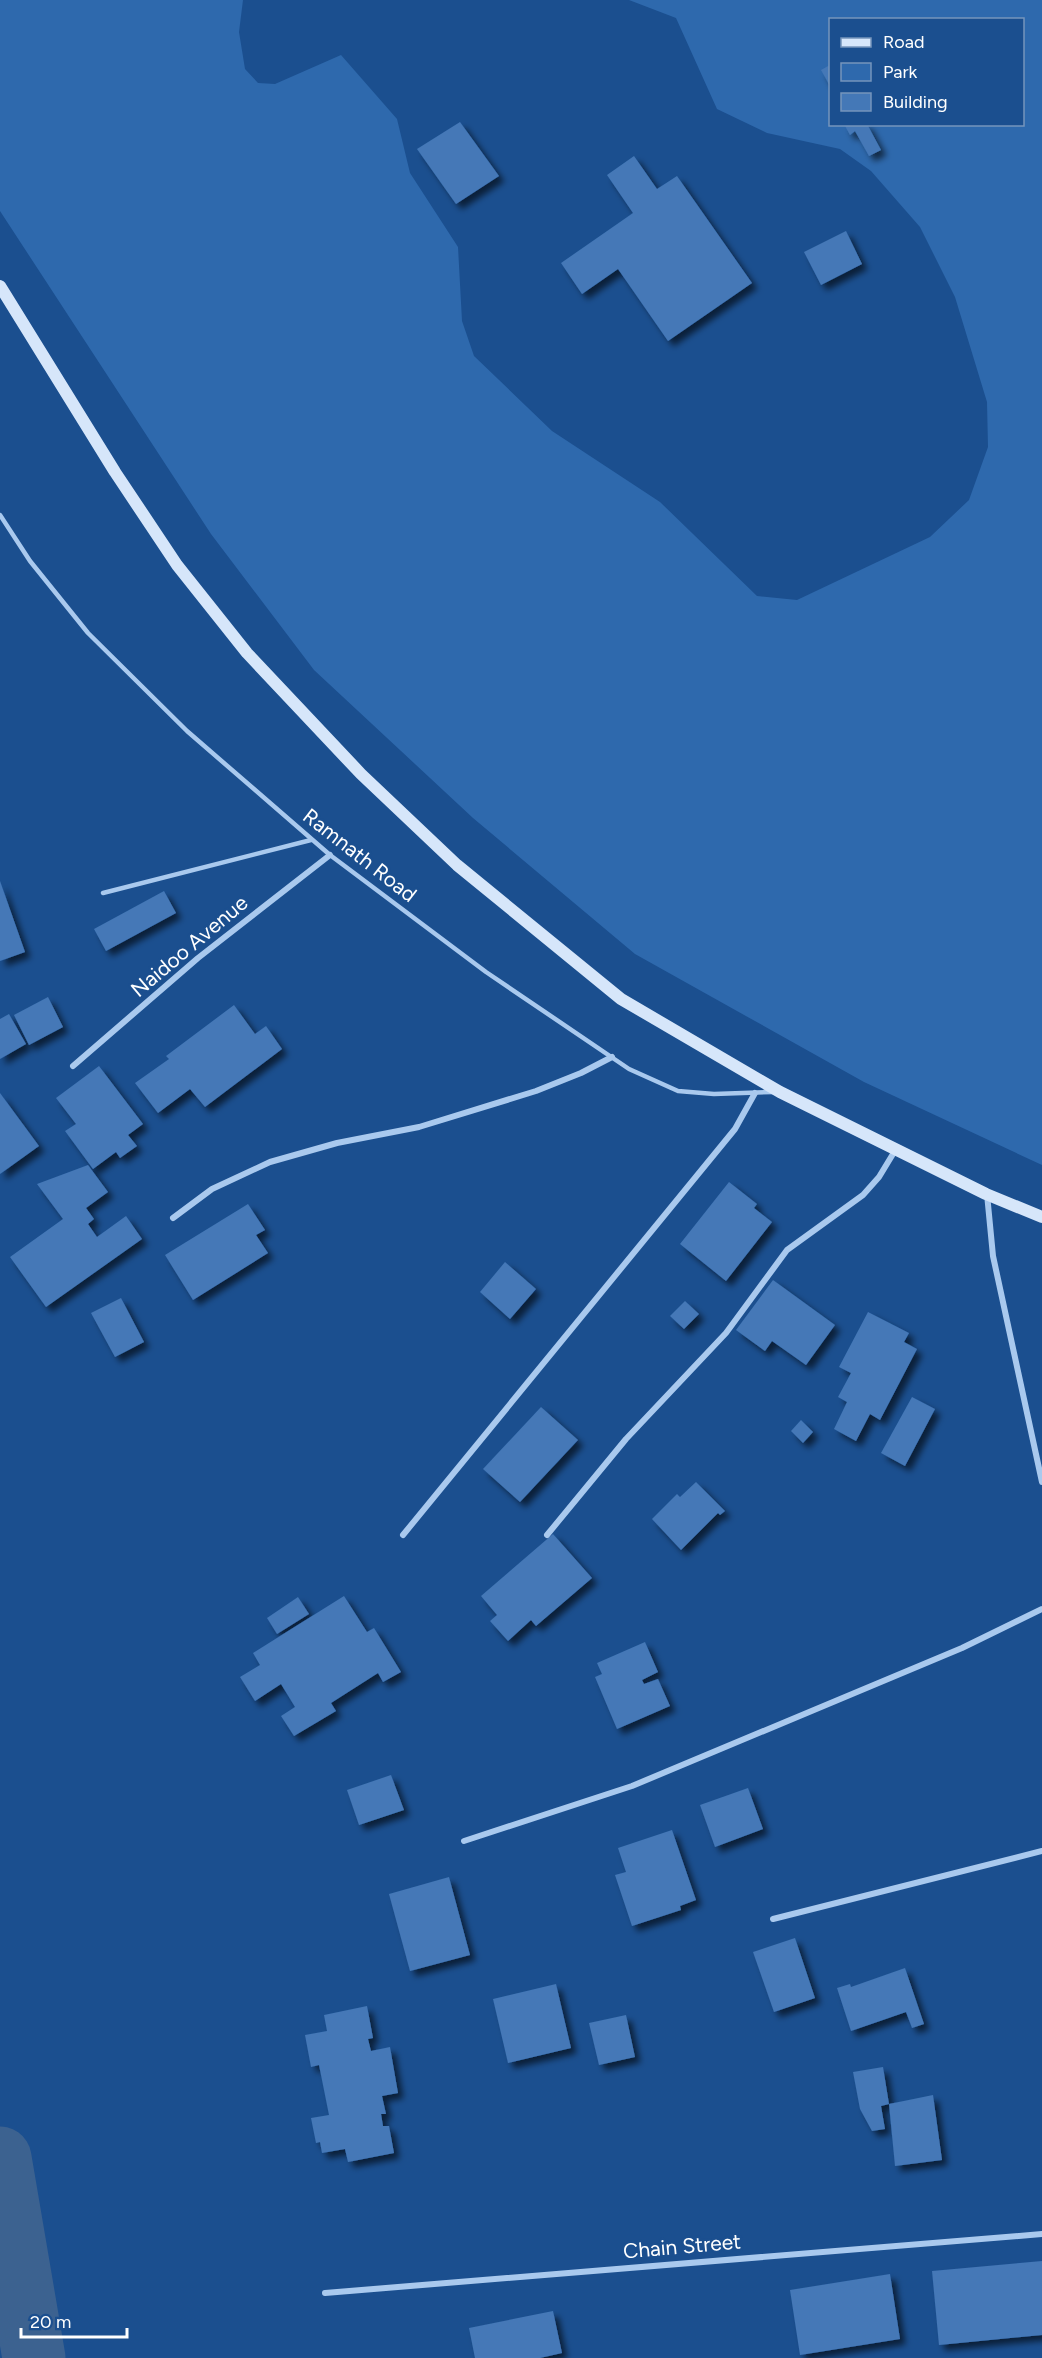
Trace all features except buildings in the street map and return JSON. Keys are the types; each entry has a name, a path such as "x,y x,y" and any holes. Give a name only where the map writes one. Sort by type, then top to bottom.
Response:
{"street":[{"path":"0,286 115,472 177,564 247,653 360,774 457,865 621,999 780,1092 987,1194 1042,1217"},
{"name":"Naidoo Avenue","path":"73,1066 198,958 330,855"},
{"path":"173,1218 212,1189 270,1162 337,1143 419,1127 526,1094 581,1073 612,1057"},
{"path":"403,1535 735,1129 754,1092"},
{"path":"547,1535 626,1439 726,1333 788,1250 863,1195 879,1177 896,1149"},
{"path":"987,1194 993,1256 1042,1482"},
{"path":"464,1841 632,1786 962,1648 1042,1609"},
{"path":"772,1919 1042,1851"},
{"name":"Chain Street","path":"325,2293 1042,2234"}],"lane":[{"name":"Ramnath Road","path":"0,515 30,561 88,633 187,731 311,840 486,972 629,1069 678,1090 714,1094 780,1092"},
{"path":"104,893 311,840"}],"green space":[{"path":"0,0 243,0 239,32 245,69 258,83 275,84 341,55 397,119 410,173 458,247 462,321 474,356 552,431 660,502 757,596 797,600 930,537 969,500 988,447 987,402 955,297 920,227 871,171 840,149 767,133 717,109 676,18 629,0 1042,0 1042,1165 864,1082 635,954 473,818 314,670 211,534 0,211"}],"waterway":[{"path":"0,2158 34,2358"}]}
